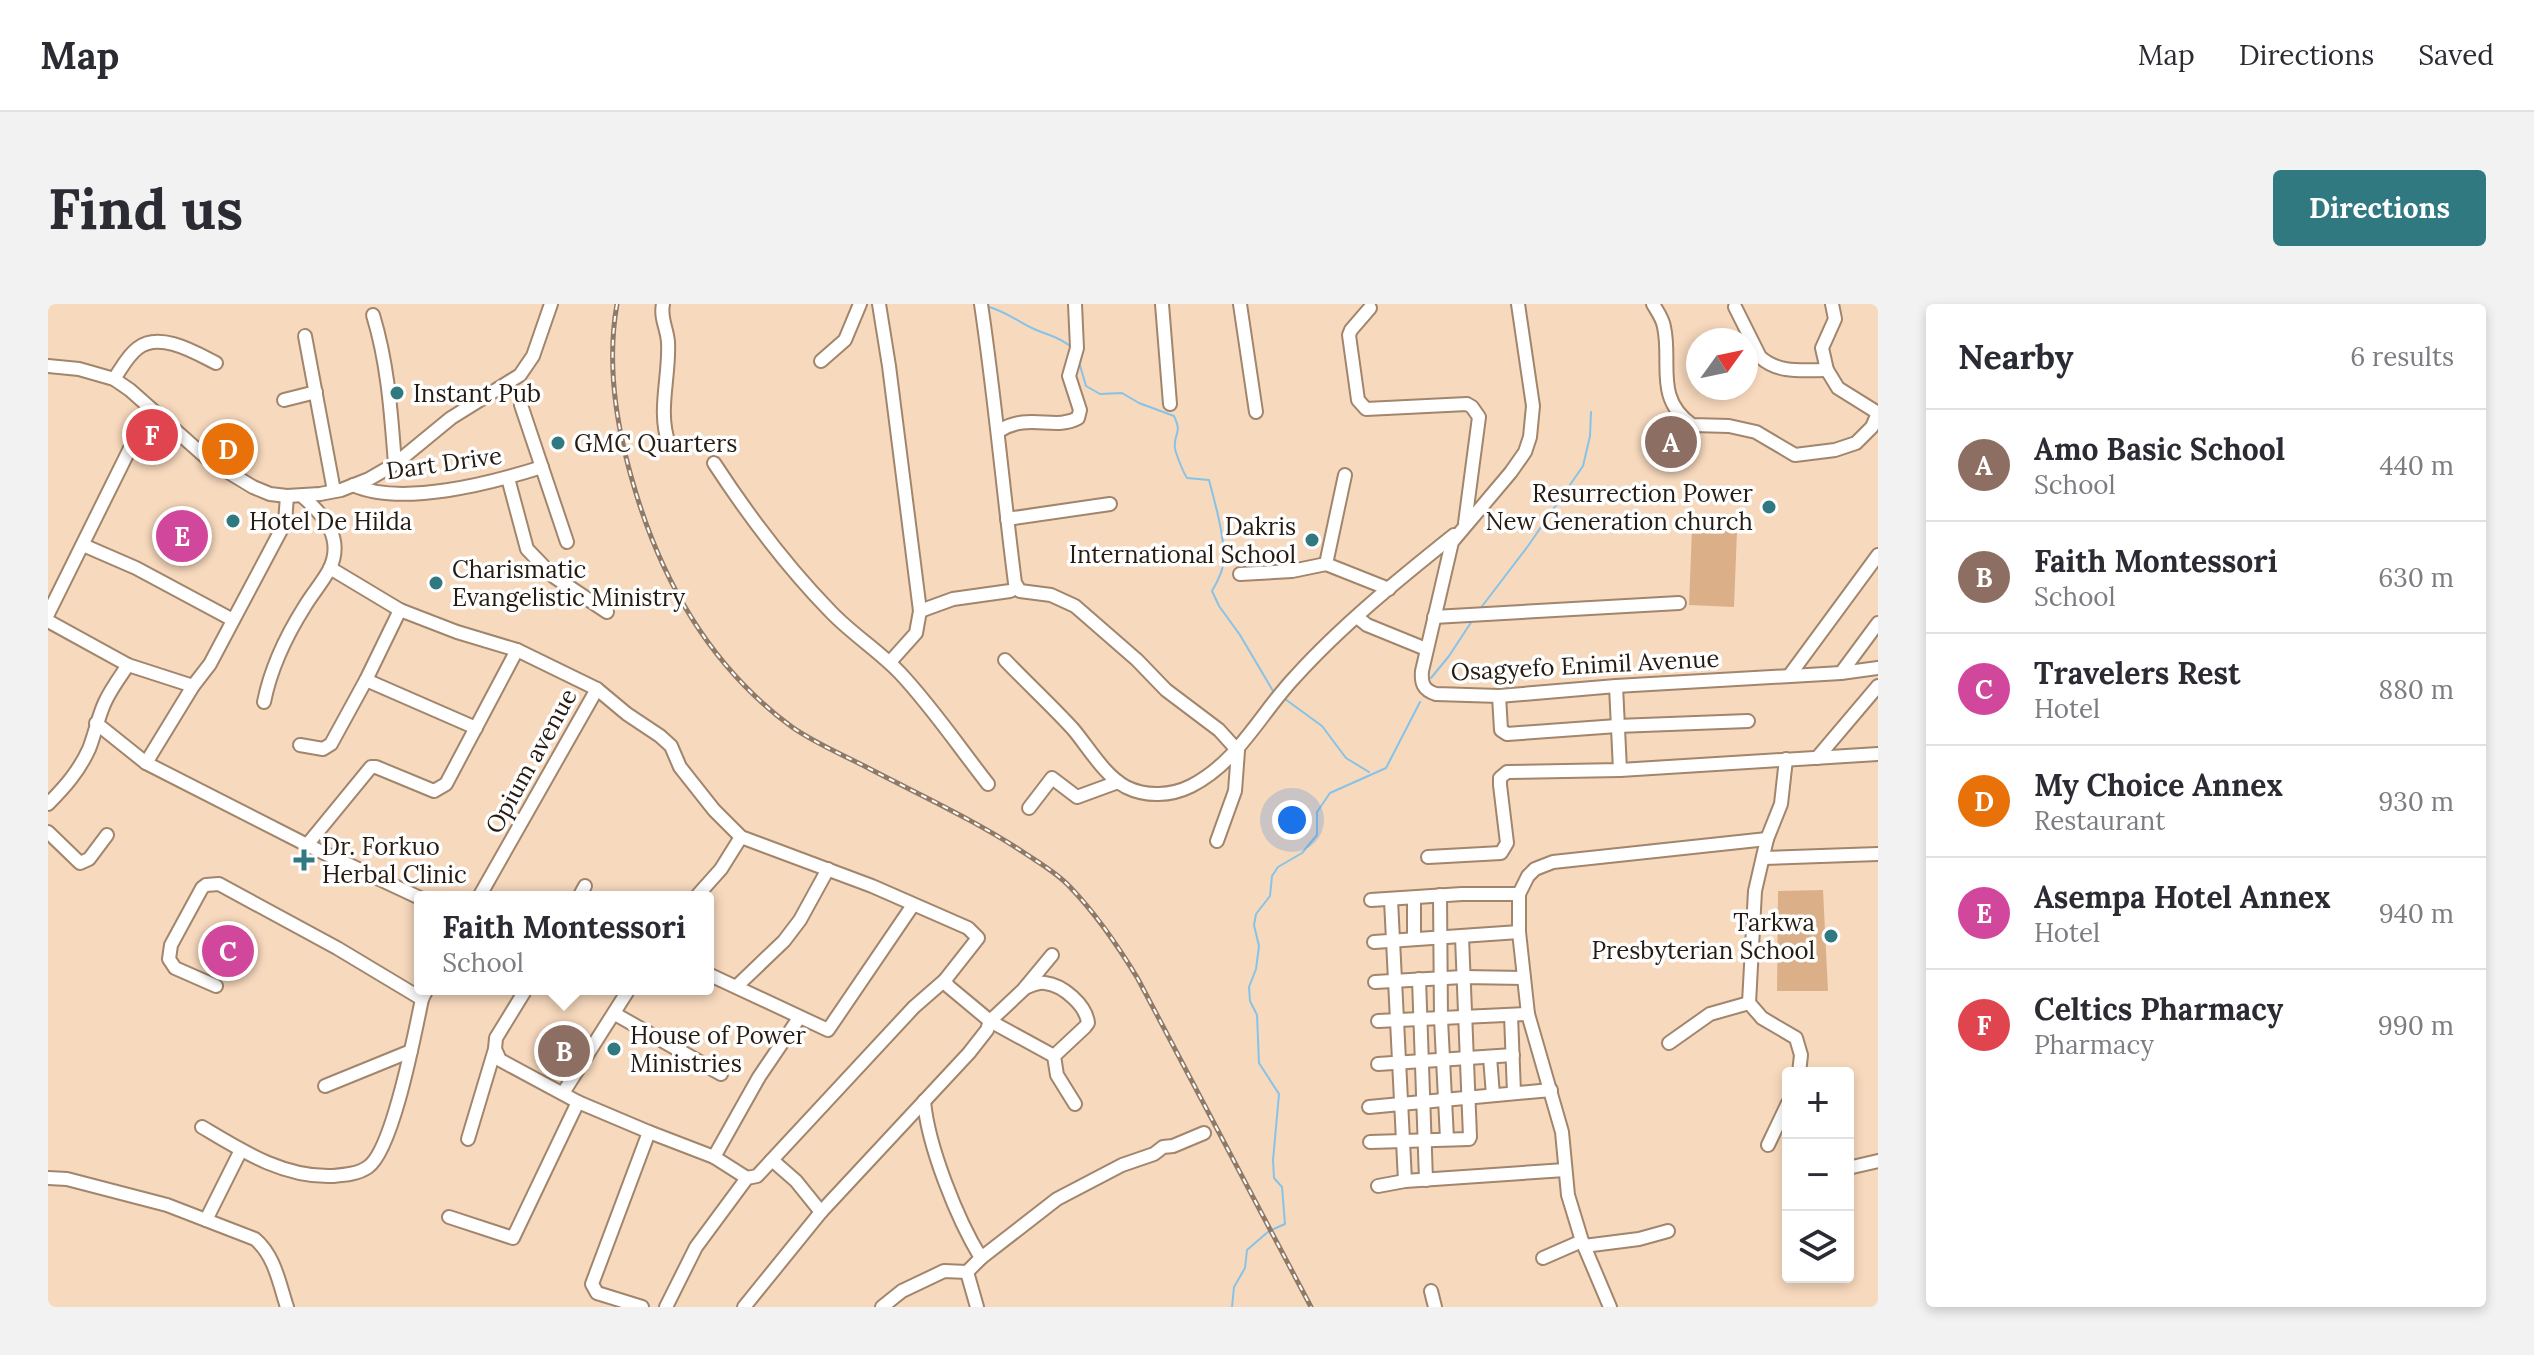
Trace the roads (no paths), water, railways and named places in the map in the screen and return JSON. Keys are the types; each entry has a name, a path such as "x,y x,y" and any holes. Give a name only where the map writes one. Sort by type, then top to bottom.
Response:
{"street":[{"path":"48,366 79,369 114,379 210,461 270,494 302,496 353,485 395,464 451,418 511,381 526,368 540,341 551,304"},
{"path":"663,304 661,315 668,351 663,425 669,444"},
{"path":"821,361 845,340 860,304"},
{"path":"879,304 920,611 916,633 890,662"},
{"path":"981,304 1017,588"},
{"path":"999,431 1026,420 1069,422 1078,418 1080,410 1069,376 1077,348 1075,304"},
{"path":"1162,304 1170,404"},
{"path":"1240,304 1256,412"},
{"name":"Osagyefo Enimil Avenue","path":"1518,304 1533,406 1530,437 1525,452 1462,527 1449,550 1421,681 1428,691 1436,694 1499,696 1878,668"},
{"path":"1653,304 1665,330 1666,379 1670,397 1688,423 1729,426 1756,432 1795,455 1847,447 1864,438 1878,413 1838,388 1827,370 1822,348 1835,319 1832,304"},
{"path":"1735,307 1760,357 1767,363 1784,370 1827,370"},
{"path":"1005,660 1059,714 1118,782 1137,791 1160,795 1190,787 1238,751 1295,676 1357,617 1462,527 1479,417 1467,404 1409,409 1362,407 1358,400 1349,335 1370,308"},
{"path":"373,315 387,376 395,464"},
{"path":"305,336 334,491"},
{"path":"114,379 134,351 151,342 178,346 216,363"},
{"path":"284,400 316,392"},
{"path":"521,405 567,542"},
{"path":"48,614 150,408"},
{"path":"714,463 750,516 831,612 890,662 988,784"},
{"name":"Dart Drive","path":"353,485 386,495 476,486 542,467"},
{"path":"1326,564 1345,475"},
{"path":"508,478 527,549 553,576 607,612"},
{"path":"146,763 210,664 285,523 287,496"},
{"path":"264,702 277,655 304,606 330,568 334,553 330,527 325,517 302,496"},
{"path":"1007,519 1110,504"},
{"path":"83,545 136,568 233,620"},
{"path":"1789,676 1878,555"},
{"path":"1240,574 1292,571 1326,564 1389,589"},
{"path":"330,568 400,610 517,650 597,689 671,746 680,767 714,810 741,837 828,869 968,928 978,938 945,980 917,1004 757,1176 747,1178 696,1247 666,1307"},
{"path":"920,611 953,599 1017,588"},
{"path":"1017,588 1024,592 1051,595 1075,606 1166,690 1219,730 1238,751 1235,791 1217,841"},
{"path":"1434,617 1679,603"},
{"path":"300,745 323,749 331,744 400,610"},
{"path":"1357,617 1367,625 1426,649"},
{"path":"48,621 128,665 193,686"},
{"path":"1841,673 1878,623"},
{"path":"307,845 371,767 434,791 446,784 517,650"},
{"path":"48,804 80,767 106,699 128,665"},
{"path":"366,680 476,728"},
{"path":"1616,686 1620,770"},
{"path":"1817,758 1878,686"},
{"name":"Opium avenue","path":"482,891 597,689"},
{"path":"1499,696 1501,730 1507,734 1748,721"},
{"path":"96,723 146,763 414,895"},
{"path":"1428,857 1501,853 1505,850 1507,843 1500,778 1507,772 1620,770 1878,754"},
{"path":"1786,759 1781,804 1767,839 1755,891 1749,1003 1762,1018 1796,1038 1801,1055 1800,1067"},
{"path":"1029,808 1052,778 1077,797 1118,782"},
{"path":"48,832 80,863 89,859 107,835"},
{"path":"701,891 721,869 741,837"},
{"path":"1610,1307 1583,1244 1568,1195 1562,1132 1528,1014 1519,932 1519,894 1535,869 1553,862 1767,839"},
{"path":"1763,858 1878,854"},
{"path":"737,986 784,941 800,920 828,869"},
{"path":"216,986 175,968 169,959 171,945 202,888 212,884 219,884 414,988"},
{"path":"1371,900 1519,894"},
{"path":"1440,895 1441,1019 1447,1139"},
{"path":"1414,898 1414,939"},
{"path":"1391,900 1405,1181"},
{"path":"714,976 825,1030 831,1028 913,905"},
{"path":"1374,942 1519,932"},
{"path":"1370,1142 1470,1138 1462,937"},
{"path":"744,1307 821,1212 978,1042 990,1021 1023,990 1052,955"},
{"path":"1375,982 1463,977 1524,978"},
{"path":"1419,979 1426,1180"},
{"path":"945,980 948,986 990,1021 1054,1056"},
{"path":"1023,990 1036,983 1048,983 1068,995 1087,1015 1085,1027 1054,1056"},
{"path":"202,1127 281,1169 317,1176 350,1175 369,1167 380,1152 399,1100 425,995"},
{"path":"468,1139 496,1038 522,995"},
{"path":"563,1093 626,995"},
{"path":"1669,1043 1710,1014 1749,1003"},
{"path":"615,1014 721,1074"},
{"path":"1378,1021 1528,1014"},
{"path":"1511,1015 1514,1093"},
{"path":"714,1157 759,1077 799,1018"},
{"path":"495,1049 500,1060 578,1102 714,1157 747,1178"},
{"path":"325,1086 411,1051"},
{"path":"1378,1064 1513,1055"},
{"path":"1054,1056 1057,1075 1075,1104"},
{"path":"1490,1057 1493,1095"},
{"path":"1369,1107 1551,1090"},
{"path":"924,1101 928,1124 950,1192 981,1258"},
{"path":"449,1217 513,1238 578,1102"},
{"path":"1768,1145 1782,1116"},
{"path":"642,1307 597,1293 592,1284 649,1132"},
{"path":"882,1307 902,1291 944,1271 967,1272 1057,1199 1122,1165 1204,1133"},
{"path":"206,1220 241,1150"},
{"path":"772,1160 796,1181 821,1212"},
{"path":"1854,1167 1878,1161"},
{"path":"1378,1186 1405,1181 1565,1170"},
{"path":"48,1178 67,1179 154,1202 255,1239 271,1257 287,1307"},
{"path":"1543,1258 1583,1244 1639,1239 1668,1231"},
{"path":"967,1272 977,1307"},
{"path":"1431,1291 1435,1307"}],"waterway":[{"path":"986,306 1070,346"},
{"path":"1079,362 1086,386 1100,394 1122,393 1174,416 1178,427 1175,448 1182,468 1187,478 1209,480 1218,517 1224,560 1212,591 1273,691"},
{"path":"1480,609 1583,466 1590,436 1591,412"},
{"path":"1431,678 1472,621"},
{"path":"1285,699 1322,726 1346,758 1369,772"},
{"path":"1232,1307 1234,1287 1245,1268 1247,1250 1269,1231 1285,1224 1282,1187 1274,1178 1273,1160 1279,1094 1259,1063 1257,1015 1250,1001 1249,987 1256,969 1259,946 1254,925 1256,914 1270,896 1272,876 1278,867 1302,853 1317,835 1317,812 1330,793 1386,768 1420,702"}],"railway":[{"path":"617,304 613,381 626,457 640,506 665,570 699,629 741,682 792,727 989,831 1055,873 1080,898 1107,931 1138,979 1311,1307"}],"place":[{"name":"Instant Pub","path":"397,393"},
{"name":"Celtics Pharmacy","path":"152,435"},
{"name":"Amo Basic School","path":"1671,442"},
{"name":"GMC Quarters","path":"558,443"},
{"name":"My Choice Annex","path":"228,449"},
{"name":"Resurrection Power New Generation church","path":"1769,507"},
{"name":"Hotel De Hilda","path":"233,521"},
{"name":"Asempa Hotel Annex","path":"182,536"},
{"name":"Dakris International School","path":"1312,540"},
{"name":"Charismatic Evangelistic Ministry","path":"436,583"},
{"name":"Dr. Forkuo Herbal Clinic","path":"304,860"},
{"name":"Tarkwa Presbyterian School","path":"1831,936"},
{"name":"Travelers Rest","path":"228,951"},
{"name":"House of Power Ministries","path":"614,1049"},
{"name":"Faith Montessori","path":"564,1051"}]}
